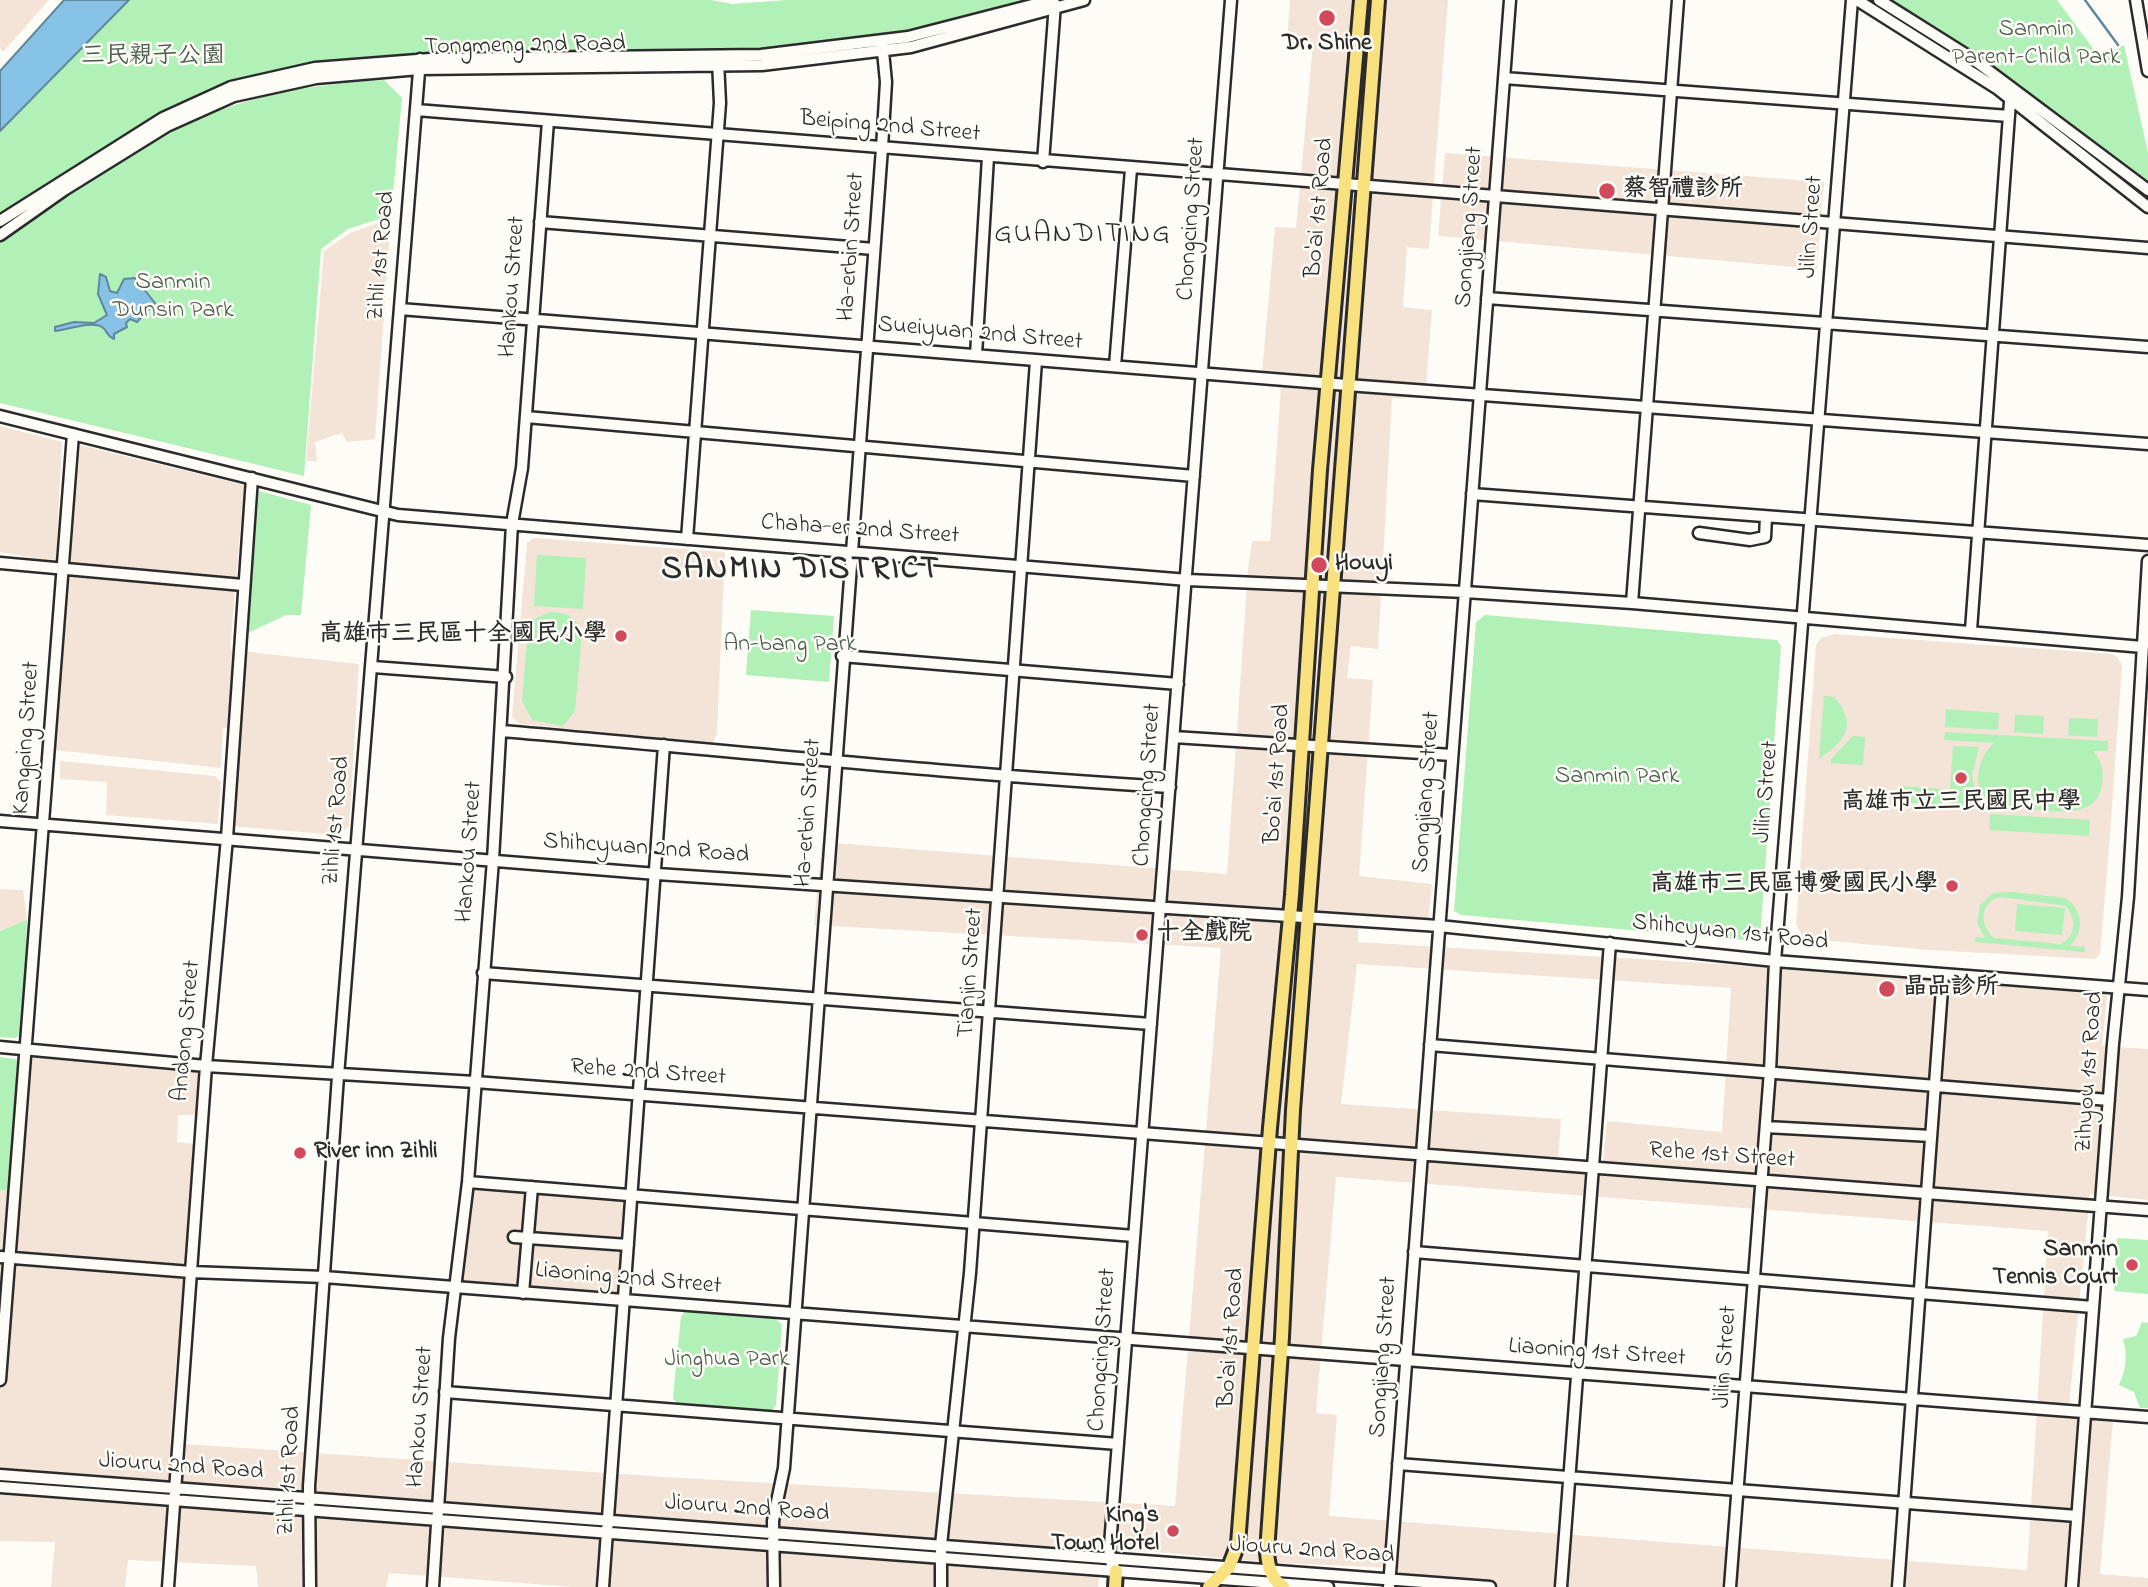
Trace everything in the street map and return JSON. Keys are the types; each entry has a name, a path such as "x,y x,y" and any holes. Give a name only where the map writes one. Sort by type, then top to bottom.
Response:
{"main road":[{"name":"Bo'ai 1st Road","path":"1229,1567 1238,1544 1269,1143 1290,916 1327,383 1361,0"},
{"name":"Bo'ai 1st Road","path":"1270,1570 1267,1546 1292,1145 1323,747 1361,188 1378,0"},
{"path":"1214,1583 1229,1567"},
{"path":"1270,1570 1280,1585"},
{"path":"1115,1587 1116,1571"}],"street":[{"name":"Tongmeng 2nd Road","path":"0,221 163,118 231,87 315,68 420,64 718,61 762,65 883,46 911,47 1054,3 1084,0"},
{"name":"Chongcing Street","path":"1116,1571 1110,1558 1118,1444 1188,580 1231,0"},
{"name":"Songjiang Street","path":"1390,1583 1510,0"},
{"path":"1632,603 1678,0"},
{"path":"1854,0 2011,93 2148,190"},
{"name":"Jilin Street","path":"1730,1587 1766,1127 1775,961 1854,0"},
{"path":"1880,0 1973,59 2148,207"},
{"path":"2136,0 2148,71"},
{"path":"1043,162 1054,3"},
{"name":"Ha-erbin Street","path":"774,1587 772,1533 784,1468 788,1418 842,656 882,148 886,82 883,46"},
{"path":"687,539 717,135 718,61"},
{"name":"Tongmeng 2nd Road","path":"0,235 64,190 167,127 234,96 316,78 420,64"},
{"name":"Zihli 1st Road","path":"310,1587 308,1510 338,1076 420,64"},
{"path":"1504,78 2009,116"},
{"path":"1971,630 2011,93"},
{"name":"Beiping 2nd Street","path":"416,110 1361,188 2148,248"},
{"name":"Hankou Street","path":"433,1587 445,1392 468,1182 493,860 506,677 512,524 526,417 548,121"},
{"path":"976,355 988,157"},
{"path":"1115,366 1131,169"},
{"path":"540,222 709,238 874,249"},
{"path":"1487,298 2148,348"},
{"name":"Sueiyuan 2nd Street","path":"400,309 1036,361 1985,434 2148,444"},
{"name":"Tianjin Street","path":"941,1587 941,1545 982,1122 1019,564 1036,361"},
{"name":"Chaha-er 2nd Street","path":"0,416 385,513 1188,580 1465,592 1632,603 1971,630 2143,647"},
{"path":"526,417 1194,476"},
{"name":"Kangping Street","path":"0,1380 4,1258 26,1049 73,434"},
{"name":"Andong Street","path":"169,1587 206,1066 227,838 251,478"},
{"path":"1472,494 2148,545"},
{"path":"1699,533 1750,540 1765,537 1766,517"},
{"name":"Zihyou 1st Road","path":"2072,1587 2118,988 2130,870 2148,561"},
{"path":"0,564 243,585"},
{"path":"842,656 1178,684"},
{"path":"373,667 506,677"},
{"path":"502,731 835,759 1005,777 1170,787"},
{"path":"1174,737 1452,755"},
{"path":"603,1587 657,874 664,745"},
{"name":"Shihcyuan 2nd Road","path":"0,821 657,874 1308,918"},
{"name":"Shihcyuan 1st Road","path":"1308,918 1439,926 1775,961 2148,990"},
{"path":"1561,1587 1610,943"},
{"path":"483,973 1151,1024"},
{"path":"1898,1587 1931,1136 1937,1087 1943,975"},
{"path":"1430,1045 2109,1100"},
{"name":"Rehe 2nd Street","path":"0,1047 206,1066 338,1076 475,1082 1292,1145"},
{"path":"1766,1127 1931,1136"},
{"name":"Rehe 1st Street","path":"1292,1145 2148,1210"},
{"path":"468,1182 1134,1236"},
{"path":"523,1293 532,1187"},
{"path":"514,1237 628,1245"},
{"path":"1414,1252 2093,1307"},
{"name":"Liaoning 2nd Street","path":"4,1258 191,1272 324,1277 1253,1351"},
{"name":"Liaoning 1st Street","path":"1253,1351 1406,1360 2148,1417"},
{"path":"445,1392 1118,1444"},
{"path":"1398,1464 1905,1505 2077,1516"},
{"name":"Jiouru 2nd Road","path":"0,1475 1270,1570 1390,1583 1490,1587"},
{"name":"Jiouru 2nd Road","path":"0,1487 1116,1571 1214,1583 1328,1587"}],"shaded area":[{"path":"0,0 49,0 3,52 0,48"},
{"path":"1290,0 1448,0 1429,249 1407,247 1403,307 1432,310 1425,398 1392,398 1378,649 1351,646 1347,678 1373,680 1359,876 1432,884 1428,922 1358,918 1358,942 1850,972 2107,995 2102,1046 2148,1049 2148,1200 2090,1194 2068,1416 2113,1420 2100,1574 2148,1578 2148,1587 1397,1587 1398,1568 1277,1563 1102,1547 1098,1587 574,1587 389,1573 386,1587 258,1587 256,1566 128,1560 125,1587 51,1587 55,1542 0,1541 0,1190 9,1191 23,1054 200,1070 197,1115 178,1115 177,1142 194,1144 170,1443 665,1477 1175,1506 1221,948 814,925 822,842 1227,874 1248,569 1252,541 1270,541 1281,388 1261,384 1275,227 1296,228 1313,44 1287,42","holes":["1357,964 1731,988 1722,1132 1607,1121 1603,1162 1558,1160 1561,1119 1341,1104","1336,1177 2048,1231 2027,1570 1329,1516 1337,1415 1316,1413"]},
{"path":"1445,153 1824,182 1817,269 1438,236"},
{"path":"391,218 375,439 347,442 342,433 315,442 317,461 306,461 324,251 350,233"},
{"path":"0,426 62,442 56,562 0,552"},
{"path":"80,445 244,485 230,650 359,664 349,827 337,835 230,826 236,729 223,728 221,768 55,750"},
{"name":"高雄市三民區十全國民小學","path":"534,538 725,552 717,733 713,743 520,724 512,717 527,543"},
{"name":"高雄市立三民國民中學","path":"1835,634 2113,654 2118,658 2122,666 2109,848 2100,954 2095,959 1929,950 1809,939 1801,934 1796,924 1816,645 1821,638"},
{"path":"60,761 215,776 221,782 218,824 106,815 107,782 60,779"},
{"path":"0,889 23,890 27,920 0,931"},
{"path":"469,1187 624,1201 617,1295 462,1282"}],"green space":[{"name":"三民親子公園","path":"128,0 711,0 732,4 788,0 1048,0 928,32 718,56 420,59 302,71 231,87 0,221 0,131"},
{"name":"Sanmin Parent-Child Park","path":"1889,0 2057,0 2101,59 2124,45 2148,153 2148,184"},
{"name":"Sanmin Dunsin Park","path":"384,80 402,98 391,215 348,229 321,249 304,476 0,403 0,240 132,152 202,117 278,93"},
{"path":"259,491 311,505 301,615 286,615 248,633"},
{"path":"537,555 586,558 583,609 534,606"},
{"name":"An-bang Park","path":"751,610 834,616 829,682 746,675"},
{"path":"550,612 570,616 582,632 575,711 563,726 532,720 522,701 528,629 532,620"},
{"name":"Sanmin Park","path":"1485,615 1777,640 1781,646 1760,938 1754,941 1461,915 1454,911 1476,622"},
{"path":"1824,696 1834,697 1846,716 1847,724 1842,738 1819,759"},
{"path":"1946,709 1999,713 1998,730 1945,727"},
{"path":"2015,715 2044,716 2043,734 2014,732"},
{"path":"2069,718 2098,719 2097,737 2068,735"},
{"path":"1945,732 2108,741 2108,751 2093,751 2102,771 2102,785 2098,796 2092,804 2083,809 2062,812 1996,805 1985,797 1978,781 1980,764 1994,743 1944,740"},
{"path":"1853,736 1865,737 1863,765 1831,763 1831,759"},
{"path":"1953,746 1979,747 1972,775 1978,806 1949,805"},
{"path":"1898,786 1943,789 1942,805 1896,802"},
{"path":"1990,814 2090,820 2089,836 1989,830"},
{"path":"2012,892 2065,898 2075,908 2080,920 2078,934 2070,946 2085,947 2085,952 1975,942 1976,937 1985,938 1977,923 1980,905 1993,893","holes":["2001,897 2066,906 2072,916 2073,926 2070,936 2061,944 1994,938 1984,921 1985,909 1989,903"]},
{"path":"2017,904 2065,908 2062,935 2015,931"},
{"path":"27,920 23,1034 15,1038 0,1037 0,931"},
{"path":"0,1057 22,1060 9,1191 0,1190"},
{"name":"Sanmin Tennis Court","path":"2117,1238 2148,1240 2148,1294 2114,1291"},
{"name":"Jinghua Park","path":"687,1310 774,1317 782,1325 776,1405 771,1412 678,1405 673,1398 681,1316"},
{"path":"2142,1322 2148,1323 2148,1408 2140,1408 2134,1392 2119,1385 2126,1362 2123,1339 2136,1336"}],"water":[{"path":"64,0 129,0 0,131 0,71"},
{"path":"100,274 106,277 110,291 117,293 124,279 135,278 155,303 137,322 130,319 126,323 127,327 114,334 114,339 97,325 55,331 55,327 74,322 94,323 107,315 98,294"}],"waterway":[{"path":"2085,0 2118,45"}],"place":[{"name":"Dr. Shine","path":"1327,18"},
{"name":"蔡智禮診所","path":"1607,191"},
{"name":"Houyi","path":"1319,565"},
{"name":"高雄市三民區十全國民小學","path":"621,636"},
{"name":"高雄市立三民國民中學","path":"1961,778"},
{"name":"高雄市三民區博愛國民小學","path":"1952,886"},
{"name":"十全戲院","path":"1142,935"},
{"name":"晶品診所","path":"1887,989"},
{"name":"River inn Zihli","path":"300,1153"},
{"name":"Sanmin Tennis Court","path":"2132,1265"},
{"name":"King's Town Hotel","path":"1173,1531"}],"district":[{"name":"GUANDITING","path":"1083,236"},
{"name":"SANMIN DISTRICT","path":"801,572"}]}
